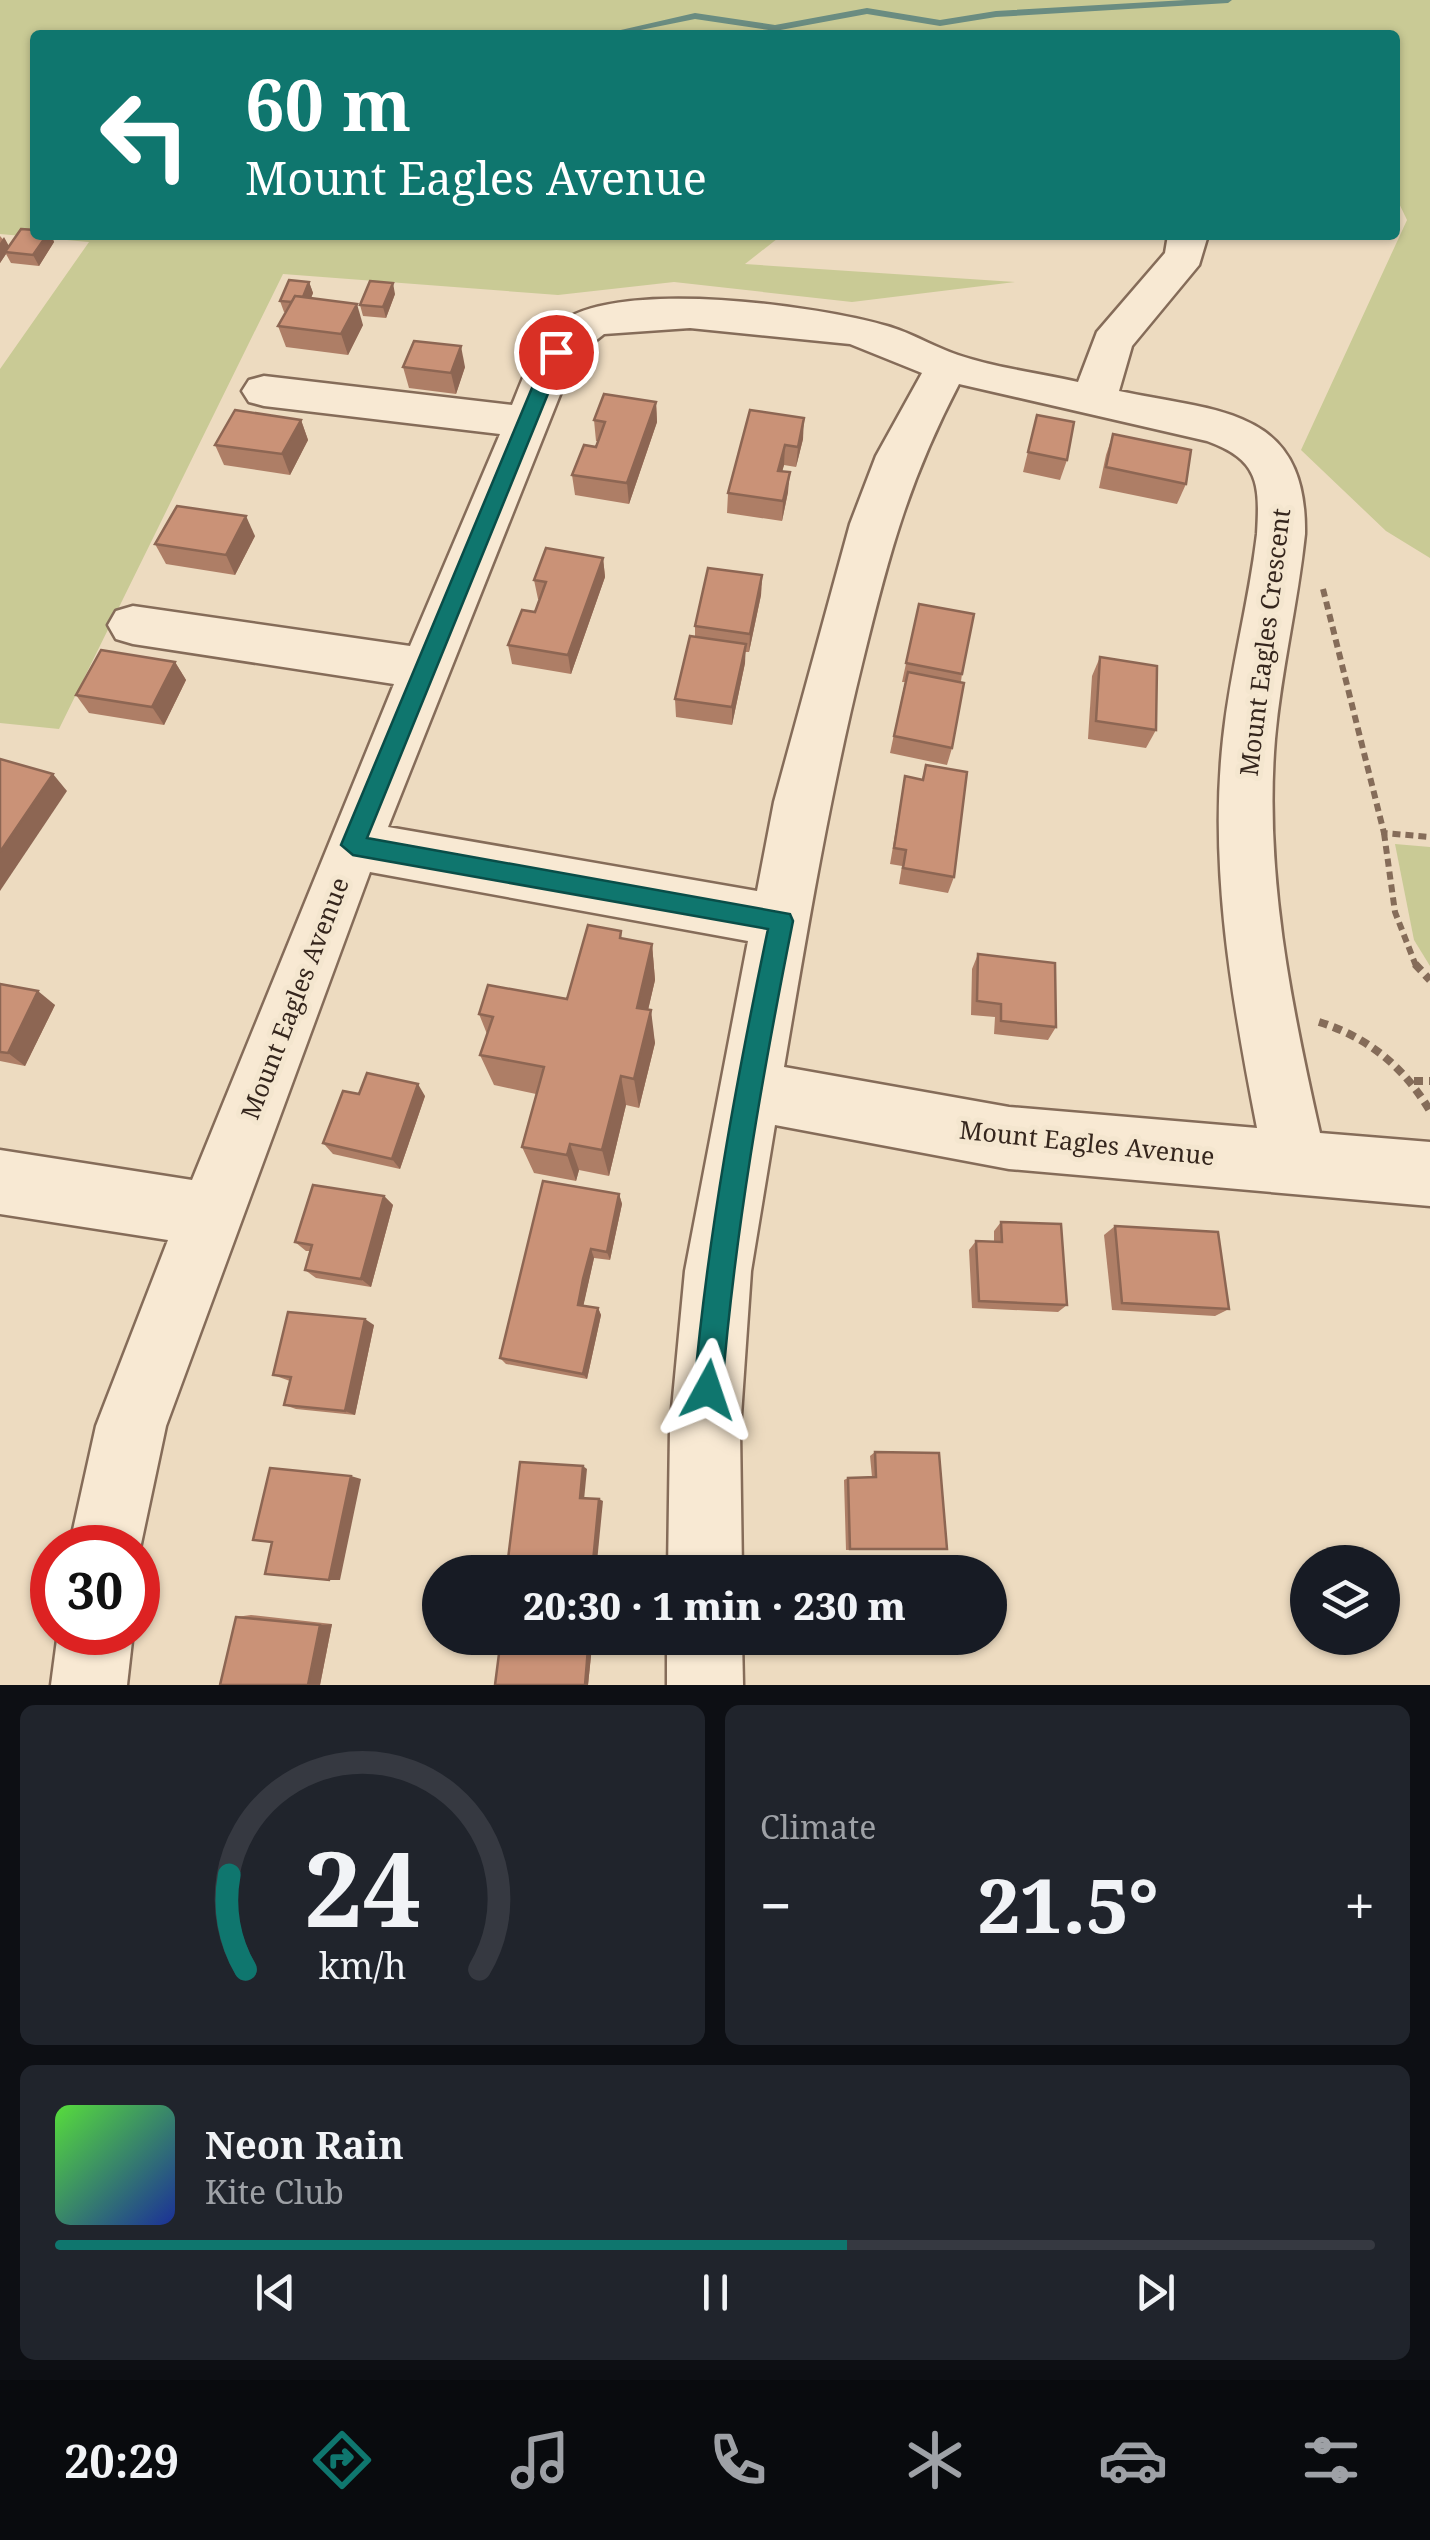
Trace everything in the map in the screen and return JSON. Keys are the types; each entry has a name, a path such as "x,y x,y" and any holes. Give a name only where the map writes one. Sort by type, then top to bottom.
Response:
{"street":[{"path":"1094,401 1112,342 1185,256 1187,240"},
{"name":"Mount Eagles Crescent","path":"353,845 556,352 572,332 615,318 693,316 835,327 876,337 947,367 1246,437 1270,457 1281,485 1280,533 1248,740 1249,909 1294,1163"},
{"path":"705,1555 704,1430 718,1271 801,802 873,524 899,456 947,367"},
{"path":"264,391 529,422"},
{"path":"133,625 424,668"},
{"name":"Mount Eagles Avenue","path":"110,1525 131,1426 353,845 782,921"},
{"name":"Mount Eagles Avenue","path":"747,1090 1009,1138 1430,1174"},
{"path":"0,1182 211,1214"},
{"path":"89,1685 93,1655"},
{"path":"704,1655 704,1685"}],"path":[{"path":"1280,533 1314,546 1338,660 1370,758 1400,932 1409,954 1430,980"},
{"path":"1384,833 1430,837"},
{"path":"1268,1018 1324,1022 1370,1044 1414,1081 1430,1111"},
{"path":"1414,1081 1430,1081"}],"green space":[{"path":"0,0 1430,0 1430,558 1386,531 1301,450 1407,220 1400,205 1400,30 30,30 30,237 0,234"},
{"path":"67,240 776,240 745,264 1015,282 852,302 674,282 558,295 283,274 59,729 0,723 0,369 89,242"},
{"path":"1395,844 1430,847 1430,966 1414,940"}],"building":[{"path":"21,229 30,230 30,240 44,240 33,255 5,252"},
{"path":"289,280 309,282 303,297 295,296 292,302 280,301"},
{"path":"370,281 393,283 383,307 360,305"},
{"path":"295,296 357,304 341,334 278,326"},
{"path":"414,341 461,346 451,373 403,367"},
{"path":"604,394 656,402 627,483 572,475 584,445 596,447 605,422 594,420"},
{"path":"235,410 301,420 282,454 215,445"},
{"path":"750,410 804,418 798,447 785,445 778,471 790,472 783,501 728,493"},
{"path":"1037,415 1074,422 1067,460 1028,452"},
{"path":"1113,434 1191,450 1186,484 1106,467"},
{"path":"177,506 246,516 226,555 155,544"},
{"path":"546,548 603,558 568,655 508,645 522,610 535,612 546,582 534,580"},
{"path":"708,568 762,575 750,634 695,626"},
{"path":"919,604 974,614 962,674 906,663"},
{"path":"690,636 746,644 732,707 675,699"},
{"path":"101,650 175,662 152,707 76,695"},
{"path":"1100,657 1157,666 1156,730 1096,721"},
{"path":"908,672 964,683 952,748 894,736"},
{"path":"0,759 53,774 0,852"},
{"path":"926,765 967,772 954,877 903,868 906,850 894,848 905,776 923,780"},
{"path":"588,925 621,931 620,938 652,944 637,1008 651,1010 634,1079 621,1076 602,1150 570,1144 567,1155 522,1147 544,1067 480,1055 493,1017 479,1014 488,985 567,999"},
{"path":"978,954 1055,963 1056,1027 1001,1021 1001,1004 977,1001"},
{"path":"0,984 38,991 8,1053 0,1052"},
{"path":"367,1073 418,1084 392,1159 323,1143 343,1091 359,1094"},
{"path":"543,1181 619,1194 607,1252 591,1249 583,1279 578,1305 598,1308 583,1374 500,1358"},
{"path":"313,1185 384,1196 361,1279 305,1270 312,1245 295,1242"},
{"path":"1001,1222 1061,1224 1067,1305 979,1301 976,1241 1002,1242"},
{"path":"1115,1226 1218,1232 1229,1309 1122,1303"},
{"path":"288,1312 365,1319 345,1411 284,1405 291,1377 273,1375"},
{"path":"875,1452 939,1453 947,1549 850,1549 848,1478 876,1477"},
{"path":"520,1462 583,1466 580,1498 599,1499 594,1555 508,1555"},
{"path":"270,1468 351,1476 329,1580 265,1574 272,1542 253,1540"},
{"path":"236,1617 320,1625 308,1685 220,1685"},
{"path":"499,1655 587,1655 585,1685 495,1685"}],"waterway":[{"path":"627,30 695,16 775,28 867,11 940,23 996,14 1228,0"}],"route":[{"path":"556,352 353,845 782,921 747,1090 718,1271 708,1390"}]}
